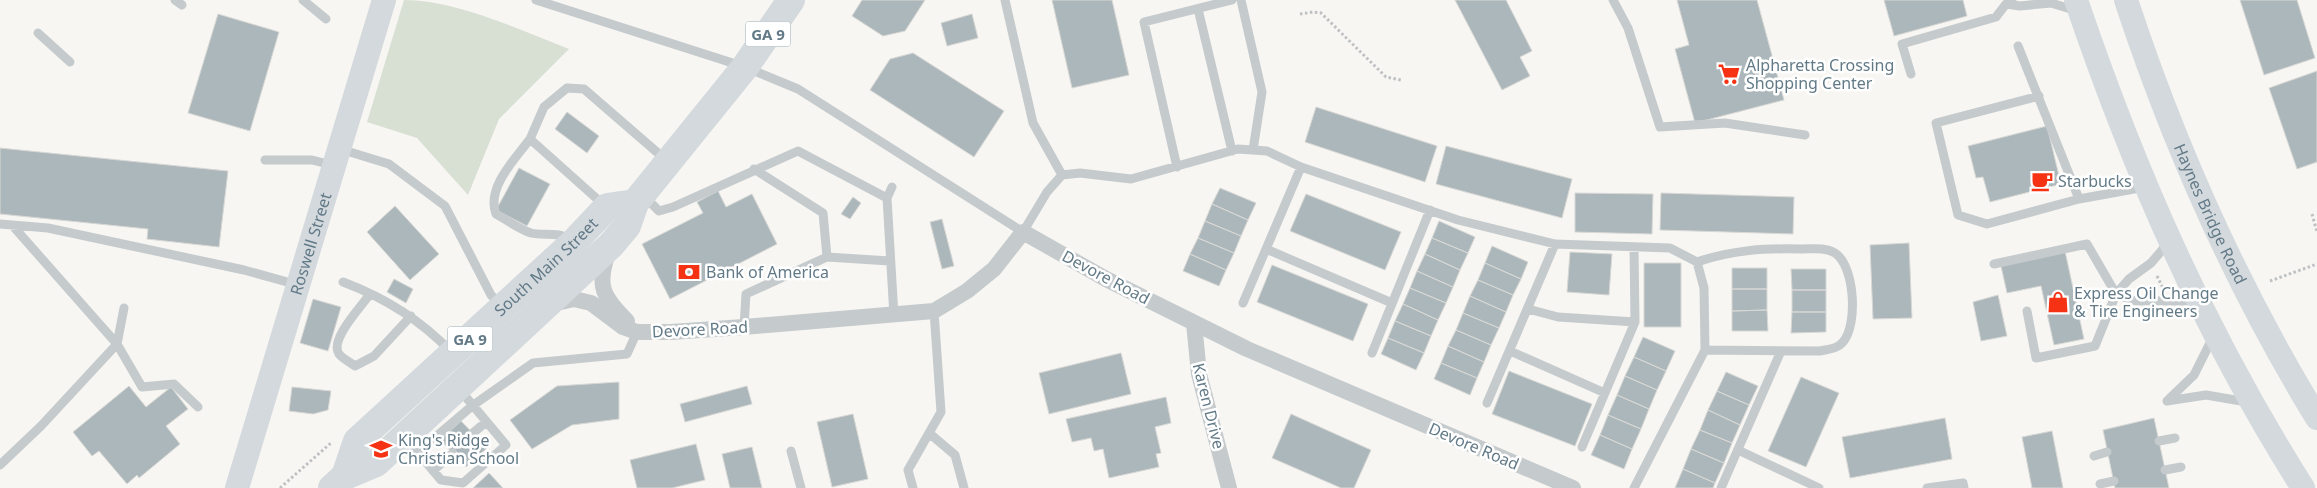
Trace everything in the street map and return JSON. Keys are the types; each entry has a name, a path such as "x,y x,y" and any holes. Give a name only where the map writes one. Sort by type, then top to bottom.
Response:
{"highway":[{"name":"South Main Street","path":"339,482 411,445 465,397 546,306 611,245 627,226 638,198 745,68 791,0"},
{"name":"South Main Street","path":"339,482 357,441 504,308 573,243 607,207 638,198"}],"main road":[{"name":"Roswell Street","path":"237,488 384,0"},
{"name":"Haynes Bridge Road","path":"2126,0 2160,96 2210,215 2250,299 2317,418"},
{"path":"2078,6 2115,114 2145,187 2197,301 2254,404 2304,488"}],"street":[{"name":"Devore Road","path":"546,306 574,299 591,303 622,327 637,332 744,327 894,316 934,311 967,291 994,269 1023,232 1106,279 1247,349 1573,488"},
{"name":"Devore Road","path":"611,245 601,273 605,295 637,332"},
{"name":"Karen Drive","path":"1194,324 1200,374 1230,488"}],"lane":[{"path":"303,0 326,19"},
{"path":"536,0 745,68 798,90 1023,232 1047,192 1062,175 1080,173 1131,179 1232,151 1253,150 1267,151 1301,167 1430,210 1555,244 1670,248 1697,262 1719,255 1760,248 1825,249 1836,254 1846,264 1850,274 1852,327 1844,341 1836,349 1781,351 1705,350"},
{"path":"1005,0 1032,123 1062,175"},
{"path":"1177,167 1144,22 1232,0"},
{"path":"1241,0 1262,92 1253,150"},
{"path":"1613,0 1628,28 1660,128 1725,123 1805,135"},
{"path":"1911,74 1902,44 1996,17 2009,2 2020,6 2051,3 2078,6"},
{"path":"1198,9 1232,151"},
{"path":"38,33 70,62"},
{"path":"2018,46 2040,96 2079,199"},
{"path":"573,243 567,237 532,233 496,214 493,205 501,179 530,139 544,108 567,88 584,88 668,162"},
{"path":"2040,96 1936,124 1958,215 1987,224 2079,199 2145,187"},
{"path":"530,139 607,207"},
{"path":"638,198 659,211 673,207 754,169 798,151 887,198"},
{"path":"266,160 312,160 337,157 389,164 445,206 491,295 504,308"},
{"path":"1243,303 1301,167"},
{"path":"754,169 823,213 826,258"},
{"path":"892,187 887,198 894,316"},
{"path":"1372,353 1430,210"},
{"path":"0,224 48,228 244,270 298,285"},
{"path":"12,225 117,344 142,387 174,384 198,407"},
{"path":"2027,311 2036,358 2095,346 2116,294 2129,279 2151,263 2169,241"},
{"path":"1487,403 1555,244"},
{"path":"1994,264 2087,244 2116,294 2135,301 2197,301"},
{"path":"1582,447 1635,322 1634,248"},
{"path":"1266,249 1392,303"},
{"path":"744,327 746,294 826,258 890,261"},
{"path":"1634,488 1705,350 1704,288 1697,262"},
{"path":"342,282 370,294 410,316 453,354"},
{"path":"370,294 338,338 336,348 340,356 355,366 374,356 410,316"},
{"path":"0,465 41,426 117,344 124,308"},
{"path":"1528,309 1558,317 1635,322"},
{"path":"913,488 908,470 941,412 934,311"},
{"path":"411,445 441,480 463,483 506,445 465,397 533,363 627,354 637,332"},
{"path":"2214,334 2194,375 2166,401 2206,394 2236,398 2254,404"},
{"path":"1510,351 1605,393"},
{"path":"1721,488 1781,351"},
{"path":"473,434 486,422"},
{"path":"929,433 955,455 964,488"},
{"path":"2159,441 2175,438"},
{"path":"1738,450 1819,488"},
{"path":"790,451 801,488"},
{"path":"2094,456 2107,452"},
{"path":"433,471 453,453"},
{"path":"2165,470 2181,467"},
{"path":"2100,484 2114,481"},
{"path":"1927,488 1963,483 1964,488"}],"path":[{"path":"1300,14 1321,13 1386,77 1401,80"},
{"path":"2312,214 2317,232"},
{"path":"2270,281 2317,264"},
{"path":"2157,275 2166,295"}],"shaded area":[{"path":"404,0 424,1 466,10 569,49 499,119 468,195 417,138 367,122"}],"building":[{"path":"862,0 925,0 905,31 883,36 852,16"},
{"path":"1052,0 1112,0 1129,75 1072,88"},
{"path":"1455,0 1506,0 1532,51 1520,57 1530,76 1502,90"},
{"name":"Alpharetta Crossing Shopping Center","path":"1677,0 1757,0 1784,100 1695,123 1675,49 1689,45"},
{"path":"1884,0 1963,0 1967,16 1894,36"},
{"path":"2240,0 2297,0 2315,58 2264,75"},
{"path":"218,14 279,32 250,131 188,113"},
{"path":"972,14 978,38 947,46 941,23"},
{"path":"913,53 1004,111 974,157 870,90 890,59"},
{"path":"2317,71 2317,162 2297,169 2269,88"},
{"path":"1316,107 1437,146 1425,182 1305,142"},
{"path":"567,112 599,136 587,153 555,129"},
{"path":"2047,126 2061,184 1990,202 1983,177 1976,178 1968,146"},
{"path":"1446,146 1572,179 1562,218 1436,184"},
{"path":"0,148 228,171 219,247 147,239 148,229 0,214"},
{"path":"519,168 550,184 527,226 496,210"},
{"path":"1220,188 1256,203 1248,220 1212,204"},
{"name":"Bank of America","path":"718,191 726,207 752,194 777,244 670,299 642,244 703,213 697,202"},
{"path":"1575,193 1653,194 1652,234 1575,232"},
{"path":"1661,193 1794,197 1793,234 1660,230"},
{"path":"1306,194 1401,232 1385,270 1290,231"},
{"path":"853,197 861,203 850,219 841,214"},
{"path":"1212,204 1248,220 1241,236 1205,221"},
{"path":"395,206 439,254 410,280 367,232"},
{"path":"942,219 954,266 942,269 930,222"},
{"path":"1205,221 1241,236 1234,253 1198,238"},
{"path":"1439,221 1475,237 1468,253 1432,238"},
{"path":"1198,238 1234,253 1226,270 1190,254"},
{"path":"1432,238 1468,253 1460,270 1425,254"},
{"path":"1909,243 1912,318 1873,319 1870,245"},
{"path":"1492,246 1528,262 1521,279 1485,263"},
{"path":"2065,251 2084,339 2054,345 2041,286 2007,293 2001,266"},
{"path":"1570,252 1612,254 1609,295 1567,292"},
{"path":"1190,254 1226,270 1219,286 1183,271"},
{"path":"1425,254 1460,270 1453,287 1417,271"},
{"path":"1485,263 1521,279 1513,295 1478,280"},
{"path":"1644,263 1681,263 1681,327 1644,327"},
{"path":"1272,265 1368,304 1353,341 1257,302"},
{"path":"1732,268 1767,268 1767,289 1732,289"},
{"path":"1791,269 1826,269 1826,290 1792,290"},
{"path":"1417,271 1453,287 1446,303 1410,288"},
{"path":"394,279 413,289 406,303 387,292"},
{"path":"1478,280 1513,295 1506,312 1470,296"},
{"path":"1410,288 1446,303 1438,320 1403,304"},
{"path":"1732,289 1767,289 1767,310 1732,311"},
{"path":"1792,290 1826,290 1826,312 1792,312"},
{"path":"1998,295 2007,336 1981,341 1973,302"},
{"path":"1470,296 1506,312 1499,328 1463,313"},
{"path":"313,299 341,307 328,351 300,343"},
{"path":"1403,304 1438,320 1431,336 1395,321"},
{"path":"1767,310 1768,331 1732,331 1732,311"},
{"path":"1792,312 1826,312 1826,332 1791,333"},
{"path":"1463,313 1499,328 1491,345 1456,330"},
{"path":"1395,321 1431,336 1424,353 1388,338"},
{"path":"1456,330 1491,345 1484,362 1448,346"},
{"path":"1643,337 1675,351 1666,371 1634,357"},
{"path":"1388,338 1424,353 1416,370 1381,354"},
{"path":"1448,346 1484,362 1477,378 1441,363"},
{"path":"1121,353 1131,394 1049,414 1039,373"},
{"path":"1634,357 1666,371 1657,390 1625,376"},
{"path":"1441,363 1477,378 1470,395 1434,379"},
{"path":"1509,371 1592,404 1575,446 1492,414"},
{"path":"1726,372 1758,386 1749,405 1717,391"},
{"path":"1625,376 1657,390 1649,409 1617,395"},
{"path":"1801,377 1839,393 1806,467 1768,451"},
{"path":"619,382 619,419 572,425 532,449 510,420 557,386"},
{"path":"129,386 146,407 171,387 188,409 166,426 180,444 139,478 137,475 127,484 99,451 92,456 73,432"},
{"path":"747,386 752,404 685,422 680,404"},
{"path":"292,387 331,391 328,410 313,414 289,411"},
{"path":"1717,391 1749,405 1740,425 1708,410"},
{"path":"1617,395 1649,409 1641,429 1608,415"},
{"path":"1166,397 1171,423 1155,427 1161,453 1156,454 1159,467 1109,478 1103,449 1094,451 1091,438 1072,442 1066,419"},
{"path":"1708,410 1740,425 1732,443 1700,430"},
{"path":"853,414 868,479 832,487 817,422"},
{"path":"1291,414 1371,450 1354,488 1341,488 1272,458"},
{"path":"1608,415 1641,429 1632,449 1600,435"},
{"path":"1945,418 1952,459 1850,478 1842,437"},
{"path":"2154,418 2169,488 2115,488 2103,430"},
{"path":"461,421 487,448 466,467 440,440"},
{"path":"1700,430 1732,443 1724,463 1691,449"},
{"path":"2052,431 2063,488 2032,488 2022,437"},
{"path":"1600,435 1632,449 1624,469 1591,455"},
{"path":"696,444 705,480 672,488 637,488 630,460"},
{"path":"752,447 762,488 730,488 722,454"},
{"path":"1691,449 1724,463 1715,483 1683,469"},
{"path":"1683,469 1715,483 1713,488 1675,488"},
{"path":"489,473 503,488 473,488"}],"place":[{"name":"Alpharetta Crossing Shopping Center","path":"1729,74"},
{"name":"Starbucks","path":"2042,181"},
{"name":"Bank of America","path":"689,272"},
{"name":"Express Oil Change & Tire Engineers","path":"2058,302"},
{"name":"King's Ridge Christian School","path":"381,449"}]}
